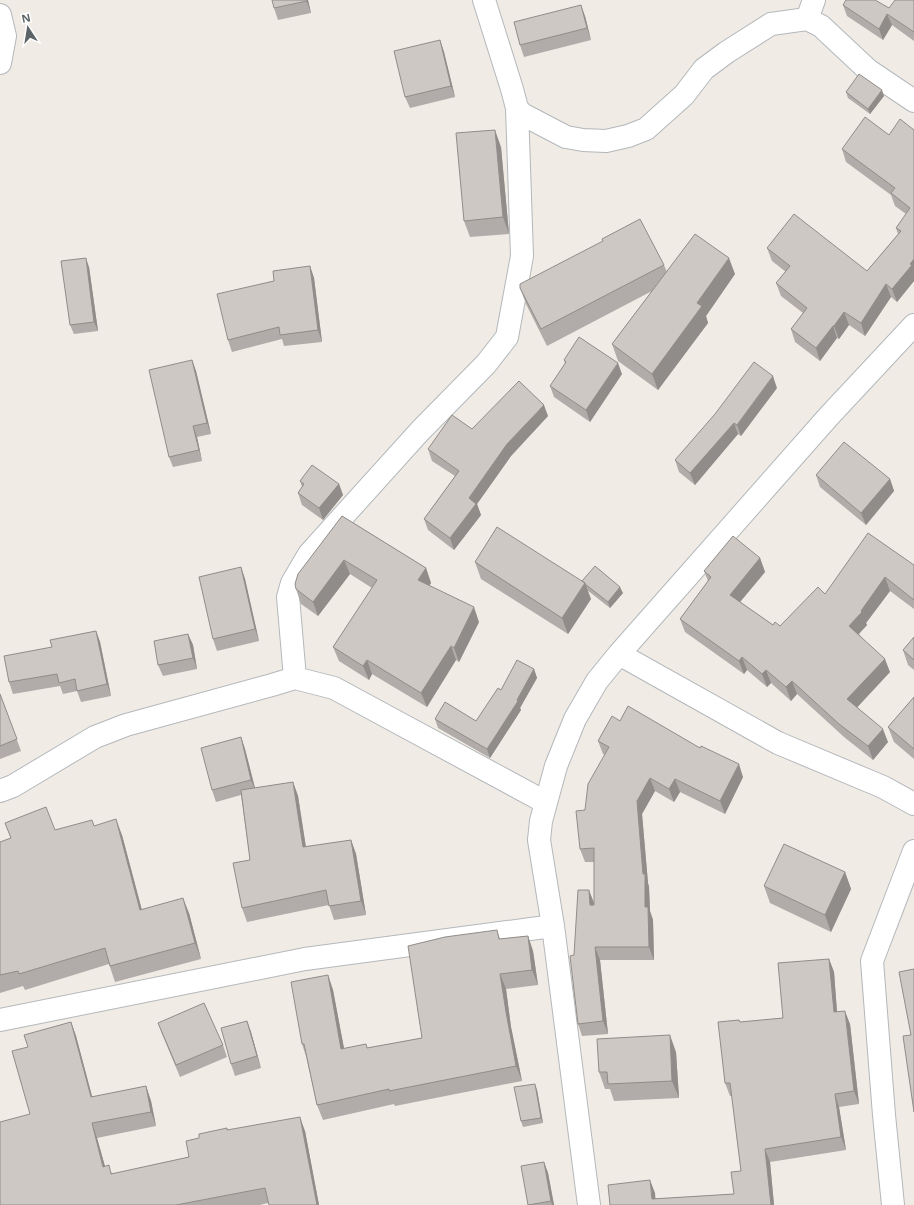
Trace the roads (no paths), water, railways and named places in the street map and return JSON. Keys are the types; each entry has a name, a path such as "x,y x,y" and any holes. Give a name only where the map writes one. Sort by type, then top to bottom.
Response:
{"street":[{"path":"295,678 288,597 297,573 309,554 420,431 486,364 507,337 522,256 517,108 484,0"},
{"path":"517,108 522,114 566,137 583,140 606,141 628,136 646,129 684,95 704,69 727,52 771,24 810,10 821,26 868,70 914,101"},
{"path":"0,15 5,36 0,63"},
{"path":"589,1205 553,926 539,840 545,802 556,766 575,719 597,681 828,416 914,325"},
{"path":"619,654 778,743 883,788 914,804"},
{"path":"0,791 13,786 95,737 126,725 295,678 334,688 545,802"},
{"path":"893,1205 884,1115 872,961 914,851"},
{"path":"0,1020 305,959 553,926"}]}
